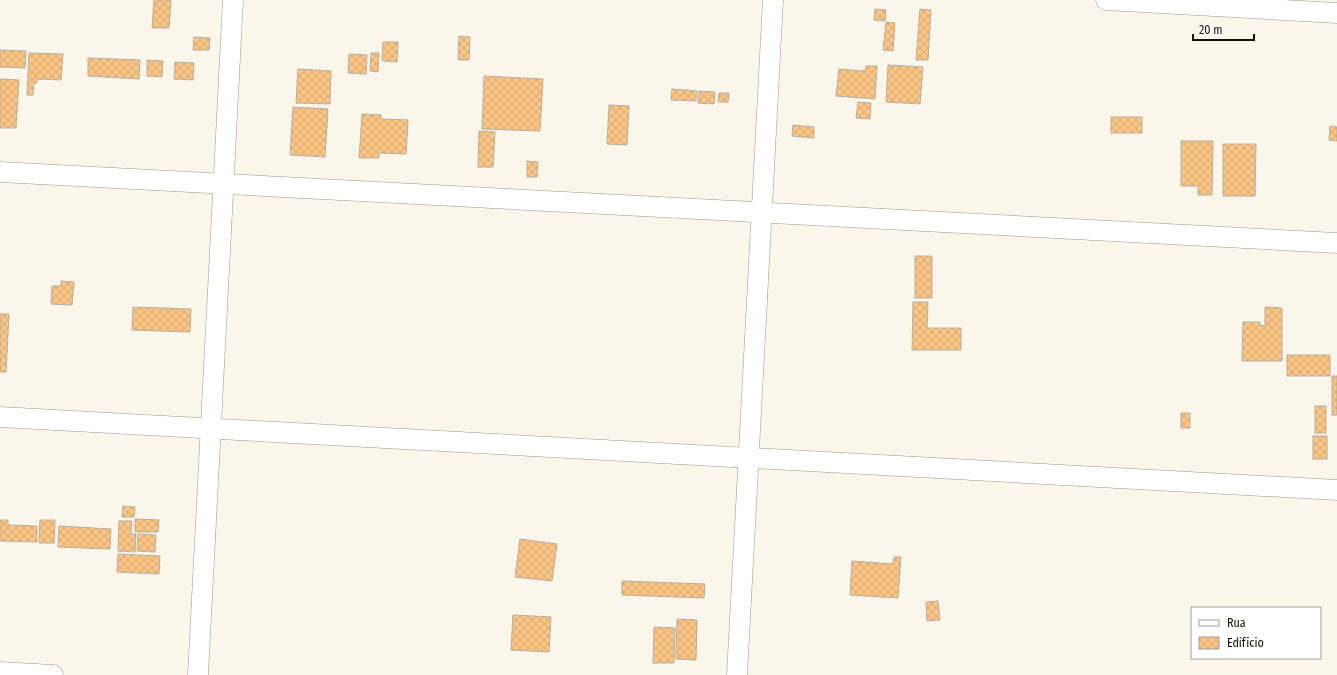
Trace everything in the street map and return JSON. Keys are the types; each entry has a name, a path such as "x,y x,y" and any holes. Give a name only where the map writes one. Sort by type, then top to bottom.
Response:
{"street":[{"path":"198,675 232,0"},
{"path":"737,675 773,0"},
{"path":"1106,0 1337,13"},
{"path":"0,172 1337,243"},
{"path":"0,417 1337,490"},
{"path":"0,672 54,675"}],"building":[{"path":"154,0 171,0 169,28 152,28"},
{"path":"875,9 886,10 885,21 874,20"},
{"path":"920,9 931,10 928,60 916,60"},
{"path":"886,22 895,23 893,51 883,50"},
{"path":"459,36 470,37 469,60 458,60"},
{"path":"194,37 210,38 209,50 193,50"},
{"path":"383,42 398,42 397,62 382,61"},
{"path":"0,50 26,51 25,68 0,67"},
{"path":"29,53 63,54 61,80 37,79 37,83 34,83 33,95 27,95"},
{"path":"371,53 379,53 378,72 370,71"},
{"path":"349,54 367,55 366,74 348,73"},
{"path":"88,58 140,60 139,79 88,76"},
{"path":"147,60 163,61 162,77 147,76"},
{"path":"175,62 194,63 193,80 174,79"},
{"path":"888,65 923,67 920,104 886,102"},
{"path":"866,66 877,66 875,99 836,96 839,69 865,71"},
{"path":"298,69 331,71 330,104 296,103"},
{"path":"484,76 543,79 540,131 482,129"},
{"path":"0,79 19,80 16,128 0,128"},
{"path":"672,89 697,91 696,101 671,100"},
{"path":"699,91 715,92 714,104 698,103"},
{"path":"719,93 729,93 728,102 718,102"},
{"path":"858,102 871,103 870,119 856,118"},
{"path":"609,105 629,106 627,145 607,144"},
{"path":"293,107 328,109 325,157 290,155"},
{"path":"362,114 381,115 381,119 408,120 406,154 379,153 379,158 359,158"},
{"path":"1111,117 1142,117 1142,133 1111,133"},
{"path":"793,125 814,127 814,138 792,136"},
{"path":"1330,126 1337,127 1337,141 1329,140"},
{"path":"479,131 495,132 493,167 478,167"},
{"path":"1181,141 1213,141 1212,195 1198,195 1198,186 1181,186"},
{"path":"1223,144 1256,144 1255,196 1223,196"},
{"path":"527,161 538,162 537,177 527,177"},
{"path":"915,256 932,256 932,298 915,298"},
{"path":"61,281 74,282 72,305 51,304 52,286 61,286"},
{"path":"913,302 928,302 927,328 961,328 961,350 912,350"},
{"path":"133,307 191,309 190,332 132,330"},
{"path":"1265,307 1282,308 1282,361 1242,361 1243,322 1260,322 1260,326 1265,325"},
{"path":"0,314 9,314 6,372 0,372"},
{"path":"1287,355 1330,355 1330,376 1287,376"},
{"path":"1332,376 1337,376 1337,415 1332,415"},
{"path":"1315,406 1326,406 1326,433 1315,433"},
{"path":"1181,413 1190,413 1190,428 1181,428"},
{"path":"1313,436 1327,436 1327,459 1313,459"},
{"path":"123,506 135,507 134,517 122,517"},
{"path":"135,519 159,520 158,532 135,532"},
{"path":"0,520 8,520 8,525 37,526 37,542 0,541"},
{"path":"40,520 55,520 54,543 39,543"},
{"path":"119,521 132,521 131,534 136,534 135,552 118,551"},
{"path":"59,526 111,529 110,549 58,547"},
{"path":"138,534 156,535 155,552 137,551"},
{"path":"520,539 557,544 552,581 515,577"},
{"path":"118,554 160,556 159,574 117,572"},
{"path":"894,557 901,557 898,598 850,595 852,561 893,564"},
{"path":"622,581 705,584 704,598 622,595"},
{"path":"938,601 940,620 927,621 926,602"},
{"path":"513,615 551,617 549,652 511,650"},
{"path":"677,619 697,620 696,660 676,659"},
{"path":"654,627 675,628 674,663 653,663"}]}
